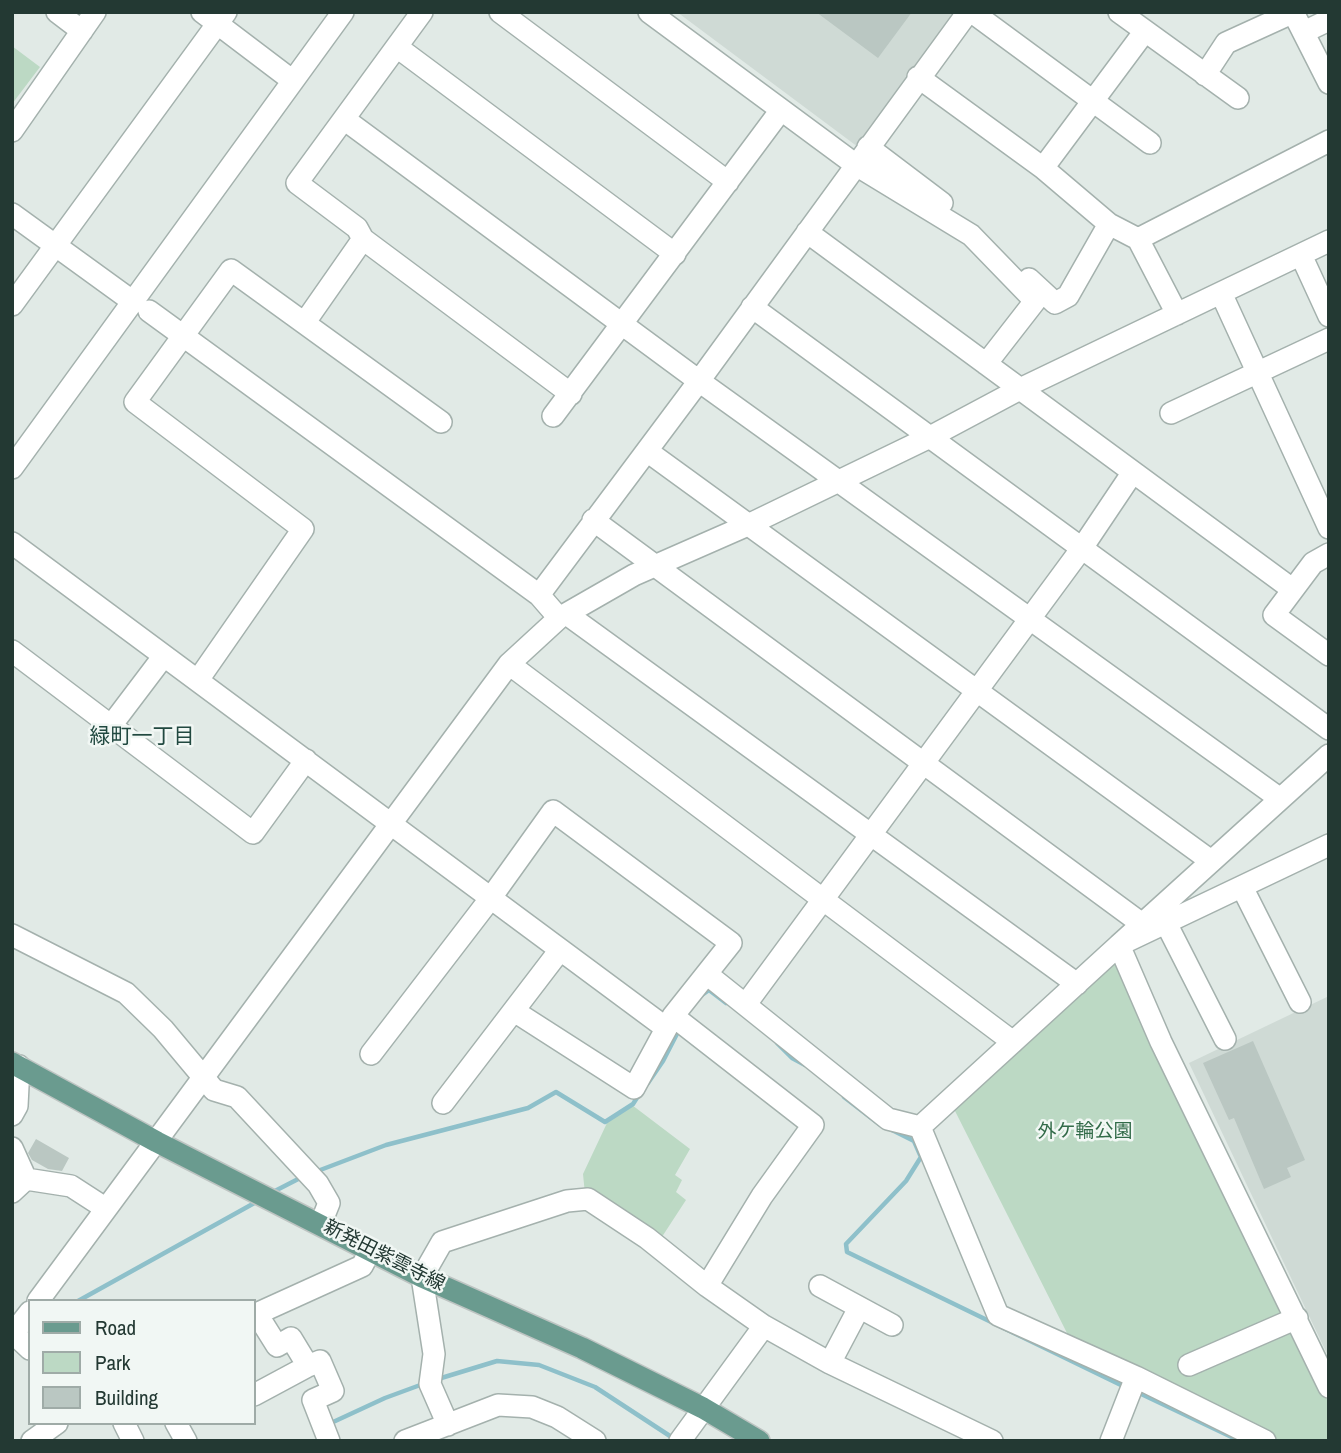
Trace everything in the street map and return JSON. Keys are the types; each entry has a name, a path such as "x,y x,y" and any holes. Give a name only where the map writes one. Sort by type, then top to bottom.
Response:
{"main road":[{"name":"新発田紫雲寺線","path":"16,1065 157,1142 321,1223 422,1278 582,1348 703,1408 759,1441"}],"street":[{"path":"57,12 82,31"},
{"path":"12,131 95,12"},
{"path":"12,468 141,306 293,81 343,12"},
{"path":"422,12 297,183 357,228 363,239 571,394"},
{"path":"500,12 728,182"},
{"path":"649,12 781,110 862,156 980,232 1055,303 1068,296 1109,224"},
{"path":"538,595 699,381 918,78 970,12 1150,143"},
{"path":"1119,12 1238,98"},
{"path":"1205,75 1226,43 1294,12 1329,83"},
{"path":"12,305 215,17 293,81"},
{"path":"1304,32 1329,20"},
{"path":"1044,168 1095,103 1144,32"},
{"path":"397,47 675,254"},
{"path":"918,78 1044,168 1109,224 1138,239 1177,314"},
{"path":"553,416 781,110"},
{"path":"344,119 699,381 1279,798"},
{"path":"1138,239 1329,141"},
{"path":"862,156 971,235 1035,301 986,364"},
{"path":"12,214 185,335 564,616 1077,984"},
{"path":"807,232 1292,589"},
{"path":"305,322 363,239"},
{"path":"39,1299 509,664 564,616 634,575 748,525 930,437 1020,389 1329,242"},
{"path":"1301,255 1329,316"},
{"path":"198,680 303,529 135,402 231,270 441,422"},
{"path":"1221,293 1260,371 1329,527"},
{"path":"752,307 1329,729"},
{"path":"1171,413 1329,339"},
{"path":"647,451 1211,861"},
{"path":"746,1004 869,833 1082,548 1133,472"},
{"path":"593,520 1142,924"},
{"path":"13,545 393,823 560,950 670,1022 813,1125 762,1196 706,1286"},
{"path":"1329,554 1313,563 1274,615 1329,655"},
{"path":"12,651 253,833 306,760"},
{"path":"110,727 163,657"},
{"path":"509,664 1013,1042"},
{"path":"920,1127 1329,755"},
{"path":"371,1054 490,899 553,811 730,943 670,1022 634,1088 514,1012"},
{"path":"1119,945 1242,887 1326,852"},
{"path":"1242,887 1300,1002"},
{"path":"1166,923 1225,1039"},
{"path":"12,935 126,993 163,1029 214,1090 237,1097 318,1184 329,1203 321,1223"},
{"path":"1119,945 1161,1042 1329,1387"},
{"path":"443,1103 560,950"},
{"path":"708,975 888,1118 920,1127"},
{"path":"12,1115 17,1106 16,1065"},
{"path":"920,1127 998,1315 1136,1377 1265,1441"},
{"path":"12,1148 19,1185 71,1186 105,1208"},
{"path":"448,1425 430,1384 434,1353 422,1278 442,1242 567,1201 588,1199 647,1238 706,1286 764,1326 831,1363 992,1441"},
{"path":"256,1314 362,1266 370,1251"},
{"path":"820,1286 892,1325"},
{"path":"831,1363 859,1308"},
{"path":"28,1315 13,1334 28,1347"},
{"path":"256,1315 277,1346 291,1338 308,1366"},
{"path":"1189,1365 1297,1318"},
{"path":"680,1441 764,1326"},
{"path":"256,1394 320,1361 333,1391 313,1400 329,1441"},
{"path":"1111,1441 1136,1377"},
{"path":"405,1441 498,1405 532,1407 557,1417 595,1441"},
{"path":"32,1441 54,1425"},
{"path":"125,1425 133,1441"},
{"path":"177,1425 187,1441"}],"shaded area":[{"path":"677,12 956,12 858,147"},
{"path":"1329,996 1329,1358 1189,1063"}],"green space":[{"path":"12,46 40,67 12,104"},
{"name":"外ケ輪公園","path":"1121,955 1329,1404 1329,1441 1281,1441 1070,1339 953,1107"},
{"path":"632,1105 690,1149 675,1175 682,1180 676,1192 686,1200 656,1246 585,1194 583,1174 607,1123"}],"building":[{"path":"816,12 912,12 878,58"},
{"path":"1253,1041 1305,1160 1287,1168 1291,1177 1264,1189 1234,1118 1229,1120 1203,1063"},
{"path":"36,1139 69,1158 62,1171 48,1169 32,1160 28,1153"}],"waterway":[{"path":"702,995 709,990 726,1003"},
{"path":"648,1083 680,1028"},
{"path":"777,1043 792,1058 805,1065"},
{"path":"315,1172 386,1145 528,1108 556,1092 605,1122 633,1104 640,1093"},
{"path":"844,1097 879,1124"},
{"path":"890,1129 914,1141 921,1157 906,1181 846,1244 847,1252 1125,1387"},
{"path":"271,1193 304,1176"},
{"path":"82,1299 258,1201"},
{"path":"438,1379 497,1361 539,1365 595,1387 673,1438"},
{"path":"331,1423 423,1384"},
{"path":"1137,1392 1240,1441"}],"district":[{"name":"緑町一丁目","path":"142,737"}]}
